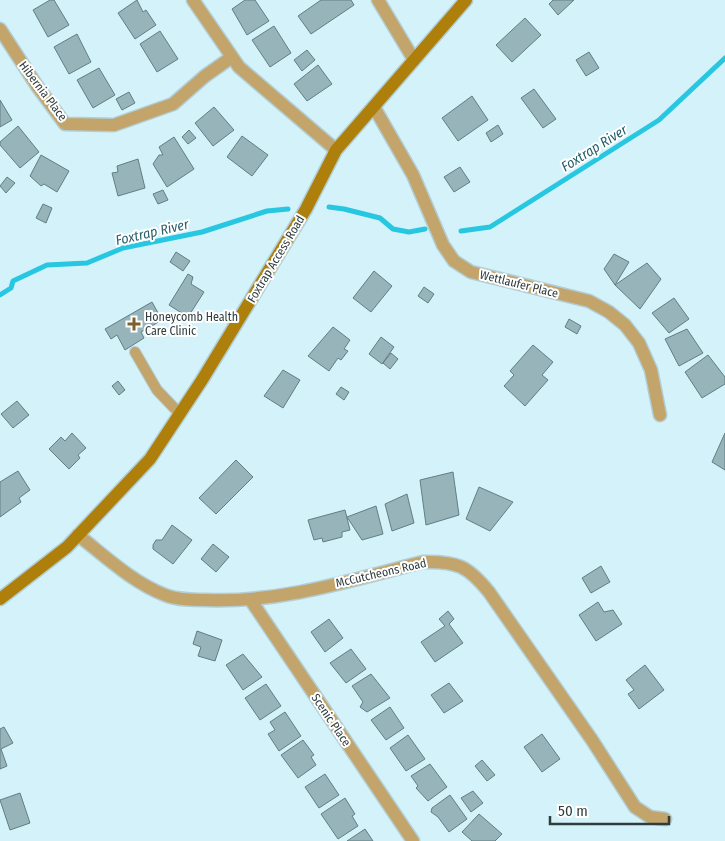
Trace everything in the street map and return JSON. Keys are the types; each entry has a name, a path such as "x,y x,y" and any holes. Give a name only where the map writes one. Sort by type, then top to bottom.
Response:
{"main road":[{"name":"Foxtrap Access Road","path":"0,599 66,547 150,459 180,414 306,209 336,150 466,0"}],"street":[{"path":"194,0 239,67 336,150"},
{"path":"378,0 414,60"},
{"name":"Hibernia Place","path":"0,29 37,86 65,124 114,126 173,104 204,76 232,57"},
{"name":"Wettlaufer Place","path":"374,107 413,176 443,245 454,261 471,272 589,301 609,312 625,325 639,343 650,370 660,415"},
{"name":"McCutcheons Road","path":"78,534 133,579 167,596 197,600 250,599 296,593 423,562 444,561 461,565 476,576 489,592 592,740 635,807 650,817 665,819"},
{"name":"Scenic Place","path":"250,599 413,841"}],"lane":[{"path":"135,352 158,390 180,414"}],"building":[{"path":"50,0 54,0 69,25 48,37 33,10"},
{"path":"137,0 143,12 146,10 156,25 135,39 118,13"},
{"path":"245,0 255,0 269,21 247,35 232,9"},
{"path":"321,0 351,0 354,5 311,34 298,16"},
{"path":"553,0 574,0 558,15 549,4"},
{"path":"525,18 541,35 512,62 496,45"},
{"path":"274,26 291,53 270,67 252,40"},
{"path":"160,31 178,59 157,72 140,44"},
{"path":"77,34 91,62 69,74 54,47"},
{"path":"307,50 315,60 302,71 294,60"},
{"path":"589,52 599,68 586,76 576,60"},
{"path":"318,65 332,84 307,101 294,84"},
{"path":"99,68 115,95 93,108 77,80"},
{"path":"534,89 556,119 543,128 521,98"},
{"path":"129,92 135,103 122,110 116,99"},
{"path":"472,96 488,120 458,141 442,118"},
{"path":"0,100 12,120 0,127"},
{"path":"214,107 234,130 213,146 195,123"},
{"path":"498,125 503,134 491,142 486,133"},
{"path":"18,126 39,152 20,168 0,145 0,142"},
{"path":"189,130 196,138 188,144 182,137"},
{"path":"242,136 268,155 252,176 227,157"},
{"path":"174,137 194,169 167,187 153,164 159,155 163,155 159,147"},
{"path":"41,155 69,171 57,192 44,184 41,186 30,176"},
{"path":"138,159 145,188 118,196 112,173 118,172 117,166"},
{"path":"460,167 470,182 454,192 444,177"},
{"path":"7,177 15,183 6,193 0,186"},
{"path":"163,190 168,200 158,204 153,194"},
{"path":"43,204 52,208 46,223 36,218"},
{"path":"176,252 190,261 183,271 170,262"},
{"path":"614,254 629,262 615,285 604,269"},
{"path":"647,263 661,279 640,309 615,285"},
{"path":"374,271 392,286 371,312 353,298"},
{"path":"188,274 193,277 191,284 204,292 188,317 169,305"},
{"path":"424,287 434,294 428,303 418,296"},
{"path":"674,298 689,319 669,333 652,313"},
{"name":"Honeycomb Health Care Clinic","path":"152,302 162,320 141,332 144,338 125,350 117,335 111,339 105,329"},
{"path":"569,319 581,326 577,334 565,327"},
{"path":"333,327 350,340 344,349 348,351 341,360 338,358 329,371 308,356"},
{"path":"687,329 703,353 679,366 665,339"},
{"path":"381,337 394,347 382,364 369,354"},
{"path":"533,345 553,362 542,375 548,380 525,406 504,386 514,375 510,371"},
{"path":"391,353 398,359 390,369 383,363"},
{"path":"708,355 725,377 725,384 702,398 685,372"},
{"path":"283,370 300,380 283,408 264,396"},
{"path":"118,381 125,390 119,395 112,386"},
{"path":"341,387 349,392 344,400 336,394"},
{"path":"17,401 29,415 13,428 1,414"},
{"path":"72,433 86,448 78,455 80,458 69,469 49,449 61,437 65,441"},
{"path":"725,433 725,470 712,462"},
{"path":"236,460 253,477 216,514 199,498"},
{"path":"18,471 30,490 19,498 21,502 0,517 0,482"},
{"path":"453,472 459,515 426,525 420,480"},
{"path":"479,487 513,502 490,531 466,519"},
{"path":"407,494 414,523 392,531 385,504"},
{"path":"376,506 383,534 362,540 347,517"},
{"path":"345,510 350,530 342,532 342,537 323,542 322,538 314,540 308,520"},
{"path":"172,525 192,540 173,564 153,549 156,540 162,540"},
{"path":"213,544 229,557 216,572 201,559"},
{"path":"601,566 610,582 591,593 582,578"},
{"path":"598,602 604,612 613,610 622,624 596,641 579,615"},
{"path":"448,611 454,619 449,624 463,643 435,662 421,642 445,626 439,619"},
{"path":"329,619 343,638 325,652 311,632"},
{"path":"197,631 222,640 215,661 198,656 201,647 193,644"},
{"path":"351,649 366,669 346,683 330,663"},
{"path":"243,654 262,677 243,690 226,665"},
{"path":"645,665 664,690 639,709 628,694 634,690 626,680"},
{"path":"371,674 390,698 367,712 360,707 363,702 352,686"},
{"path":"449,683 463,701 444,713 431,695"},
{"path":"266,684 281,706 260,720 245,698"},
{"path":"390,707 404,728 386,740 371,720"},
{"path":"285,712 301,736 279,751 268,734 275,730 270,722"},
{"path":"4,727 13,743 1,749 7,766 0,769 0,729"},
{"path":"542,734 560,759 542,772 524,747"},
{"path":"408,735 425,759 406,771 390,748"},
{"path":"303,740 314,755 311,757 316,765 298,778 281,755"},
{"path":"482,760 495,775 487,781 475,766"},
{"path":"430,764 447,787 428,801 416,788 418,786 411,776"},
{"path":"325,774 339,795 319,808 305,787"},
{"path":"473,791 483,803 471,812 461,798"},
{"path":"20,793 30,823 10,830 0,800"},
{"path":"450,795 467,819 449,832 438,817 431,812 432,808"},
{"path":"345,798 355,814 352,816 358,826 338,839 321,814"},
{"path":"479,814 502,834 495,841 472,841 462,832"},
{"path":"365,829 373,841 347,841"}],"waterway":[{"name":"Foxtrap River","path":"461,231 490,227 659,120 725,58"},
{"name":"Foxtrap River","path":"329,207 380,218 393,229 409,232 425,229"},
{"name":"Foxtrap River","path":"0,295 11,288 13,281 47,265 87,263 123,248 202,232 267,211 288,209"}],"place":[{"name":"Honeycomb Health Care Clinic","path":"134,324"}]}
